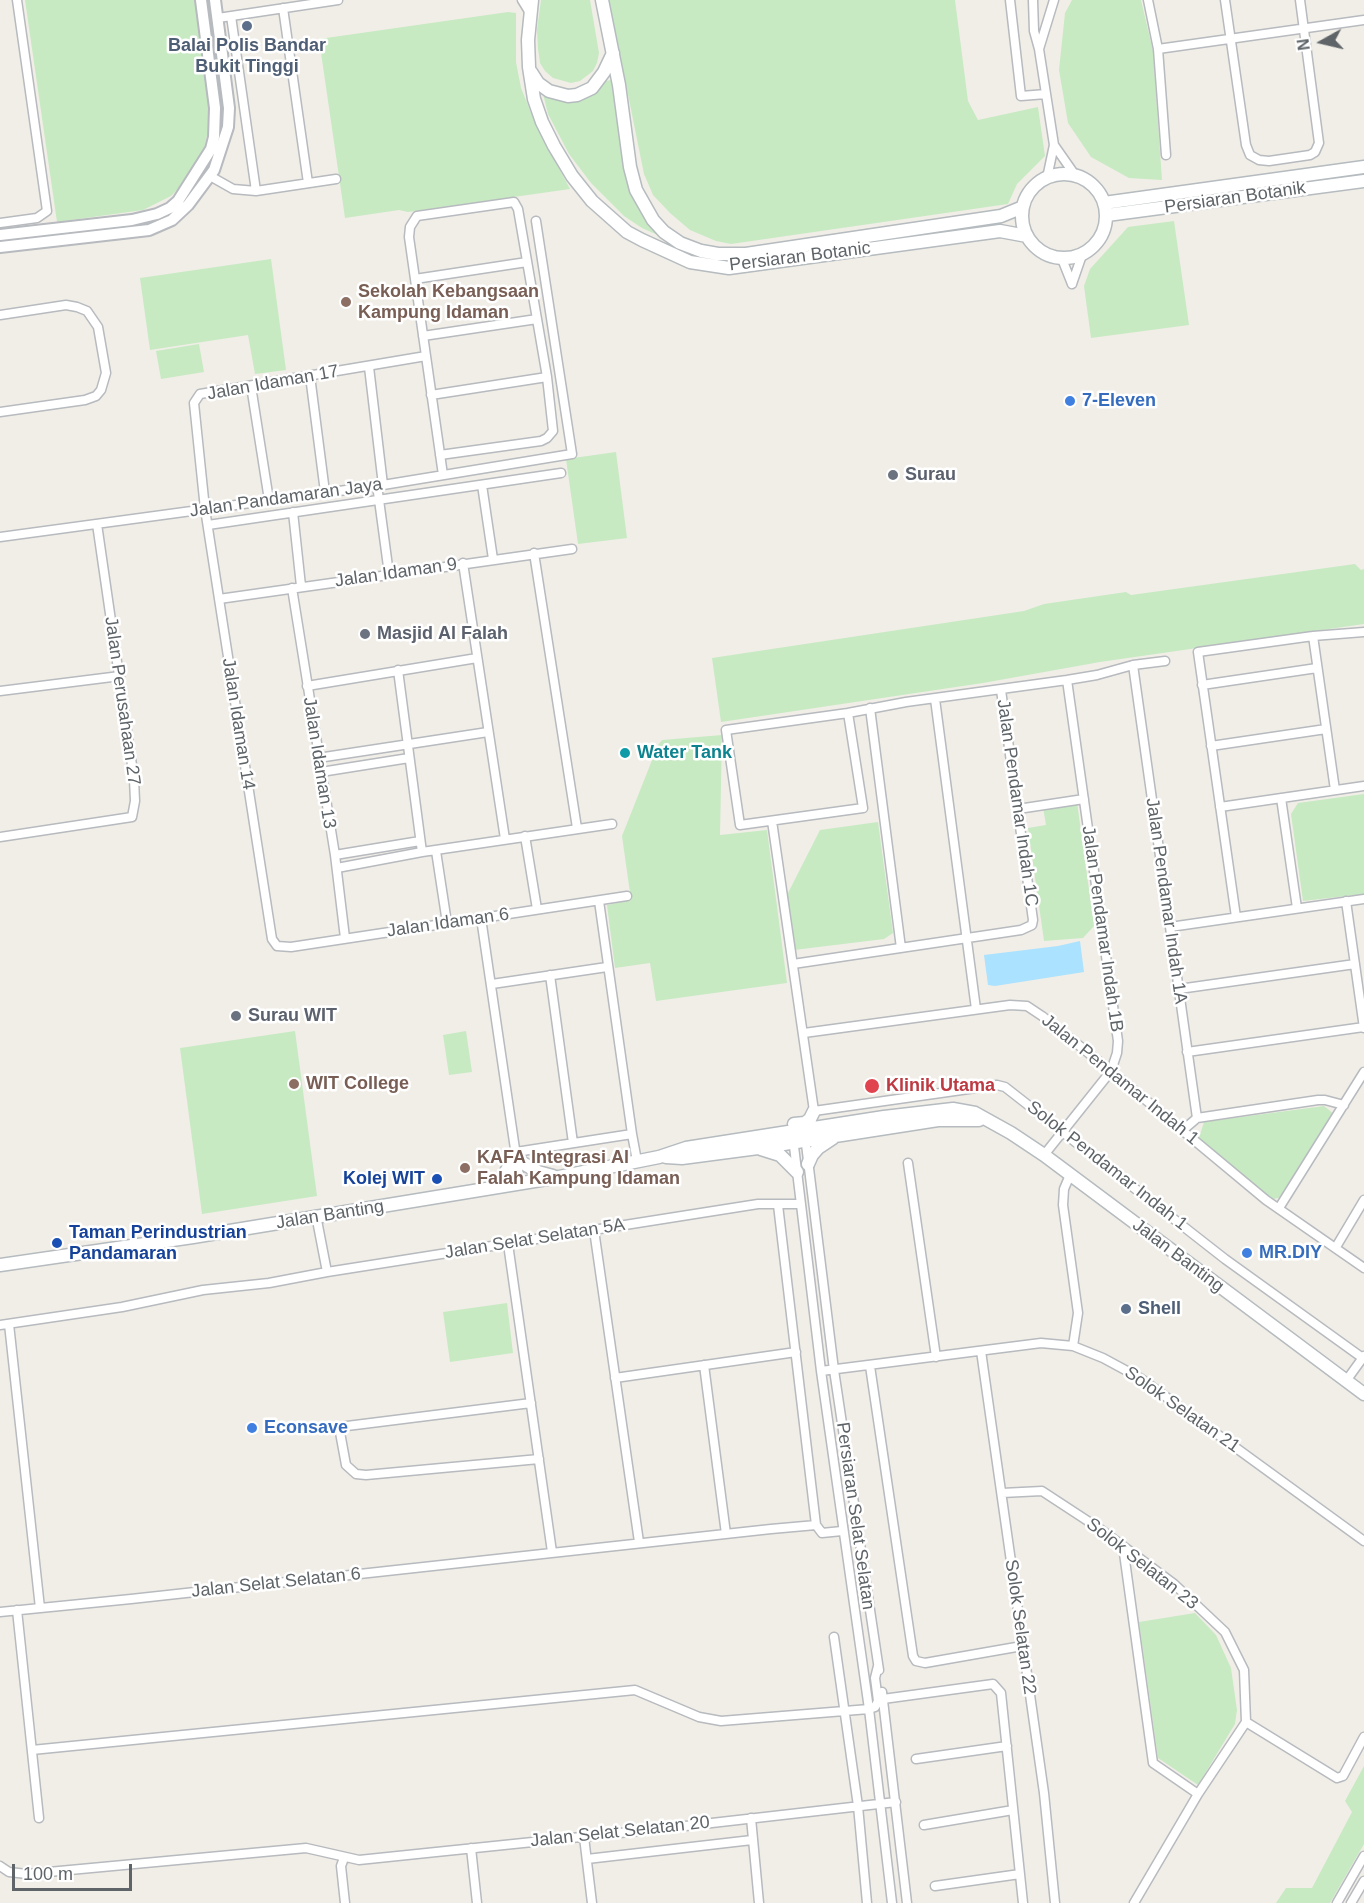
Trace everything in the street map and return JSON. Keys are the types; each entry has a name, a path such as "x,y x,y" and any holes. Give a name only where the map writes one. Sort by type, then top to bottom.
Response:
{"main road":[{"name":"Persiaran Botanic","path":"602,0 613,53 630,167 636,190 648,212 664,232 680,243 701,251 718,254 746,254 1001,216 1023,207"},
{"name":"Persiaran Botanic","path":"531,6 528,68 534,99 542,122 572,176 592,201 627,232 690,262 729,268 1000,231 1027,236"},
{"path":"528,68 538,83 549,91 568,96 577,95 592,88 604,72 613,53"},
{"path":"1106,209 1364,167"},
{"path":"1056,175 1075,175 1096,188 1106,209 1105,228 1100,239 1092,248 1082,255 1062,259 1042,252 1027,236 1023,207 1028,195 1036,185 1047,178 1056,175"},
{"name":"Persiaran Botanik","path":"1106,209 1364,181"},
{"name":"Jalan Banting","path":"0,1265 193,1237 316,1215 559,1177 659,1157 680,1149 799,1136 936,1110 963,1110 975,1113 1011,1133 1044,1155 1364,1394"},
{"path":"797,1172 780,1155 757,1142 776,1128 805,1123 814,1111"},
{"name":"Jalan Banting","path":"799,1136 843,1134 948,1119 989,1121"},
{"path":"808,1164 818,1148 843,1134"},
{"path":"496,1187 516,1156 538,1172 559,1177"}],"street":[{"path":"0,223 38,218 47,211 17,0"},
{"path":"201,0 215,108 210,176"},
{"path":"0,245 134,232 164,225 188,206 210,176 219,155 229,118 215,0"},
{"path":"218,18 338,0"},
{"path":"522,0 531,6"},
{"path":"1010,0 1022,96 1046,94"},
{"path":"1033,0 1035,31 1054,145 1047,178"},
{"path":"1039,49 1054,0"},
{"path":"1148,0 1158,49 1166,155"},
{"path":"1225,0 1246,145 1251,155 1259,160 1269,161 1315,152 1318,147 1319,139 1300,0"},
{"path":"283,8 308,183"},
{"path":"231,16 256,190"},
{"path":"1158,49 1364,20"},
{"path":"1054,145 1075,175"},
{"path":"0,235 147,217 170,208 189,186 211,149"},
{"path":"210,176 233,189 256,190 336,179"},
{"path":"189,186 210,176"},
{"path":"440,455 547,438 553,431 547,377 518,209 513,202 417,216 409,231 431,395 440,455 443,475"},
{"name":"Jalan Pandamaran Jaya","path":"0,537 380,485 572,454 536,221"},
{"path":"1062,259 1072,284 1082,255"},
{"path":"415,279 527,262"},
{"path":"0,315 66,305 87,311 98,327 106,374 101,390 96,396 85,400 0,412"},
{"path":"423,336 537,319"},
{"name":"Jalan Idaman 17","path":"205,509 194,403 200,394 426,356"},
{"path":"369,366 380,485 379,501 389,574"},
{"path":"310,376 325,492"},
{"path":"431,395 547,377"},
{"path":"251,386 269,500"},
{"name":"Jalan Pandamaran Jaya","path":"208,525 561,473"},
{"path":"482,485 493,559"},
{"name":"Jalan Idaman 14","path":"205,509 272,939"},
{"name":"Jalan Idaman 13","path":"293,512 306,686 335,855 345,938"},
{"name":"Jalan Perusahaan 27","path":"0,837 132,817 135,801 134,779 97,524"},
{"name":"Jalan Idaman 9","path":"219,599 572,549"},
{"path":"534,553 577,828"},
{"path":"464,563 505,839"},
{"path":"1236,917 1198,652 1313,636 1364,632"},
{"path":"1313,636 1335,790"},
{"path":"306,686 477,658"},
{"path":"848,713 862,808 740,825 726,730 1067,680 1133,665 1165,661"},
{"name":"Jalan Pendamar Indah 1A","path":"1133,665 1197,1118"},
{"path":"1202,685 1317,668"},
{"path":"398,670 422,852"},
{"path":"0,691 120,676"},
{"name":"Jalan Pendamar Indah 1B","path":"1044,1155 1111,1071 1118,1041 1067,680"},
{"name":"Jalan Pendamar Indah 1C","path":"793,964 1021,930 1032,925 1001,690"},
{"path":"935,699 976,1009"},
{"path":"870,708 901,948"},
{"path":"1211,746 1326,729"},
{"path":"318,758 488,732"},
{"path":"321,772 409,758"},
{"path":"1220,807 1364,786"},
{"path":"1281,798 1297,908"},
{"path":"1018,809 1084,799"},
{"path":"772,821 814,1111"},
{"path":"337,868 422,852 612,824"},
{"path":"525,836 537,909"},
{"path":"335,855 420,841"},
{"path":"435,851 447,923"},
{"name":"Jalan Idaman 6","path":"272,939 277,946 283,948 627,896"},
{"path":"1170,927 1364,899"},
{"path":"598,901 637,1161"},
{"path":"1187,1052 1364,1027 1346,901"},
{"path":"481,918 520,1183"},
{"path":"1179,989 1355,963"},
{"path":"492,984 607,967"},
{"path":"550,975 573,1143"},
{"name":"Jalan Pendamar Indah 1","path":"804,1033 976,1009 1010,1005 1027,1006 1111,1071 1279,1209 1364,1268"},
{"path":"1279,1209 1364,1072"},
{"name":"Solok Pendamar Indah 1","path":"814,1111 998,1085 1005,1087 1225,1259 1363,1358"},
{"path":"1183,1130 1197,1118 1318,1100 1344,1105"},
{"path":"516,1156 573,1143 632,1134"},
{"name":"Persiaran Selat Selatan","path":"799,1136 808,1164 834,1370 883,1700 907,1903"},
{"name":"Persiaran Selat Selatan","path":"799,1136 797,1172 821,1371 842,1532 869,1709 892,1903"},
{"path":"908,1163 936,1357"},
{"path":"1070,1175 1064,1189 1063,1205 1078,1313 1073,1346"},
{"path":"1336,1247 1364,1200"},
{"name":"Jalan Selat Selatan 5A","path":"4,1324 122,1307 203,1290 269,1283 758,1204 801,1204"},
{"path":"778,1205 816,1525 822,1533 842,1532"},
{"path":"316,1215 327,1272"},
{"path":"594,1230 639,1542"},
{"path":"508,1244 552,1552"},
{"path":"4,1324 40,1608"},
{"name":"Solok Selatan 21","path":"821,1371 1041,1343 1073,1346 1140,1378 1364,1541"},
{"name":"Solok Selatan 22","path":"981,1351 1044,1793 1054,1903"},
{"path":"615,1378 795,1352"},
{"path":"1346,1380 1363,1358"},
{"path":"704,1365 726,1534"},
{"path":"870,1366 913,1656 916,1661 925,1663 1022,1646"},
{"path":"531,1403 339,1427 346,1465 356,1474 366,1475 539,1459"},
{"name":"Solok Selatan 23","path":"1002,1493 1042,1491 1174,1584 1226,1632 1244,1670 1246,1722"},
{"name":"Jalan Selat Selatan 6","path":"0,1612 292,1582 639,1542 816,1525"},
{"path":"1123,1546 1152,1763 1198,1794"},
{"path":"17,1610 39,1818"},
{"path":"834,1637 858,1806 867,1903"},
{"path":"32,1750 634,1690 699,1717 721,1721 869,1709 875,1707 878,1701 875,1678 878,1666"},
{"path":"883,1700 993,1684 1001,1693 1023,1903"},
{"path":"1134,1903 1198,1794 1246,1722 1337,1778 1343,1776 1364,1737"},
{"path":"916,1759 1007,1746"},
{"name":"Jalan Selat Selatan 20","path":"0,1866 9,1872 27,1874 306,1848 359,1860 896,1802"},
{"path":"924,1825 1013,1810"},
{"path":"751,1818 759,1903"},
{"path":"584,1837 592,1903"},
{"path":"587,1858 752,1840"},
{"path":"471,1848 477,1903"},
{"path":"1337,1903 1364,1856"},
{"path":"344,1858 340,1866 345,1903"},
{"path":"935,1886 1020,1874"},
{"path":"1351,1903 1364,1881"}],"green space":[{"path":"25,0 197,0 212,112 202,158 171,196 143,210 57,222"},
{"path":"541,0 590,0 599,53 593,71 580,81 571,83 553,78 540,63 537,30"},
{"path":"609,0 955,0 968,101 978,120 1038,107 1045,156 1017,184 1008,204 731,244 716,241 690,230 653,195 644,174"},
{"path":"1072,0 1141,0 1153,51 1162,180 1129,178 1091,157 1068,123 1059,70 1065,13"},
{"path":"508,12 516,13 516,62 521,88 536,125 570,189 408,212 399,210 345,218 319,39"},
{"path":"611,80 624,167 630,189 642,215 662,237 624,216 591,183 569,154 548,114 543,94 594,92 606,81"},
{"path":"1174,221 1189,325 1091,338 1084,286 1090,269 1128,227"},
{"path":"271,259 286,370 255,374 248,335 150,350 140,278"},
{"path":"199,344 204,372 161,379 156,351"},
{"path":"616,452 627,538 578,544 566,459"},
{"path":"1355,564 1361,570 1364,569 1364,624 1100,662 983,683 721,722 712,658 1024,611 1044,604 1126,592 1131,595"},
{"path":"722,735 720,835 767,830 787,983 656,1001 650,963 615,968 607,905 631,900 622,836 662,740"},
{"path":"1364,794 1364,894 1303,901 1291,814 1298,803"},
{"path":"1077,802 1094,926 1083,938 1044,941 1028,828 1046,825 1043,807"},
{"path":"878,822 893,933 884,939 794,950 787,895 820,830"},
{"path":"295,1031 317,1196 202,1214 180,1048"},
{"path":"466,1031 472,1072 449,1075 443,1035"},
{"path":"1324,1106 1334,1114 1282,1197 1270,1200 1198,1141 1204,1122"},
{"path":"507,1303 513,1353 450,1362 443,1312"},
{"path":"1195,1613 1216,1635 1231,1668 1237,1710 1235,1724 1198,1785 1158,1758 1139,1622"},
{"path":"1364,1766 1364,1844 1330,1903 1276,1903 1286,1888 1312,1888 1352,1812 1345,1801"}],"water":[{"path":"1080,941 1084,972 995,986 988,985 984,955"}],"place":[{"name":"Balai Polis Bandar Bukit Tinggi","path":"247,26"},
{"name":"Sekolah Kebangsaan Kampung Idaman","path":"346,302"},
{"name":"7-Eleven","path":"1070,401"},
{"name":"Surau","path":"893,475"},
{"name":"Masjid Al Falah","path":"365,634"},
{"name":"Water Tank","path":"625,753"},
{"name":"Surau WIT","path":"236,1016"},
{"name":"WIT College","path":"294,1084"},
{"name":"Klinik Utama","path":"872,1086"},
{"name":"KAFA Integrasi Al Falah Kampung Idaman","path":"465,1168"},
{"name":"Kolej WIT","path":"437,1179"},
{"name":"Taman Perindustrian Pandamaran","path":"57,1243"},
{"name":"MR.DIY","path":"1247,1253"},
{"name":"Shell","path":"1126,1309"},
{"name":"Econsave","path":"252,1428"}]}
